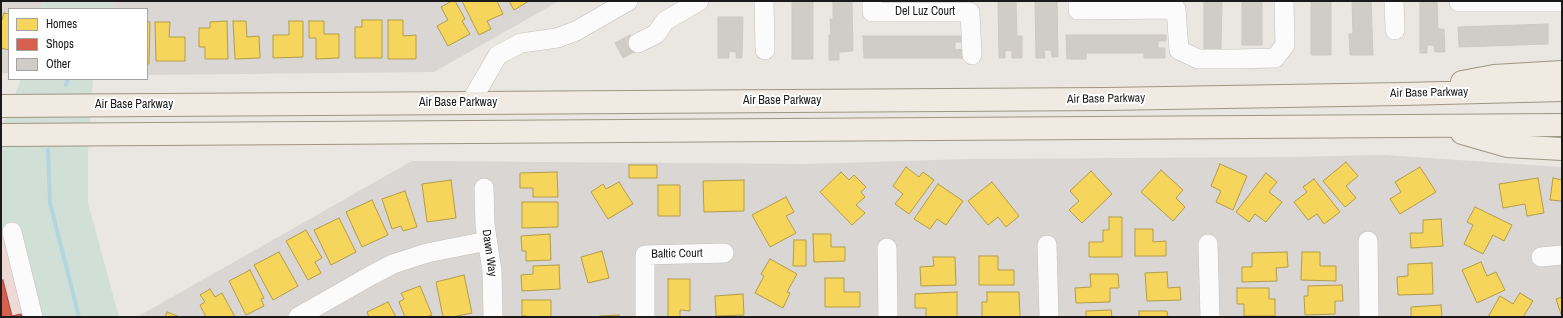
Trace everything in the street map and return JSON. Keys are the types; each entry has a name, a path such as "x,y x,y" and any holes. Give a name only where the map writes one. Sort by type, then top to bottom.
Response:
{"main road":[{"path":"1403,94 1494,76 1562,72"},
{"name":"Air Base Parkway","path":"1,106 1098,99 1562,90"},
{"path":"1,136 1562,125"},
{"path":"1440,126 1507,146 1562,149"}],"street":[{"path":"470,103 498,56 521,43 557,38 576,31 628,1"},
{"path":"638,43 656,34 665,21 699,1"},
{"path":"764,1 765,50"},
{"name":"Del Luz Court","path":"872,1 872,12 970,12 972,55"},
{"path":"1078,1 1078,10 1176,9 1179,50 1198,59 1235,60 1275,58 1285,45 1284,1"},
{"path":"1394,1 1395,30"},
{"path":"1459,2 1562,2"},
{"name":"Dawn Way","path":"484,188 485,225 492,271 493,317"},
{"path":"12,232 33,317"},
{"path":"298,317 393,264 427,253 487,241"},
{"path":"1368,241 1369,317"},
{"path":"1208,244 1210,317"},
{"path":"1047,245 1048,317"},
{"path":"887,248 888,317"},
{"name":"Baltic Court","path":"645,317 645,255 724,253"},
{"path":"1541,257 1562,255"}],"shaded area":[{"path":"1,1 43,1 40,8 8,8 8,73 1,73"},
{"path":"43,1 114,1 112,8 40,8"},
{"path":"114,1 559,1 434,72 148,75 148,8 112,8"},
{"path":"21,80 93,80 88,153 88,203 119,317 25,317 1,228 1,130"},
{"path":"1384,155 1562,167 1562,317 137,317 412,161 806,164 968,159"},
{"path":"1,228 8,256 25,317 1,317"}],"building: Homes":[{"path":"455,1 465,19 462,21 470,34 448,46 437,26 448,20 441,7"},
{"path":"462,1 497,1 503,14 487,21 491,29 479,35"},
{"path":"509,1 529,1 514,10"},
{"path":"4,13 8,14 8,50 1,48 1,23"},
{"path":"362,20 382,20 382,58 355,58 355,27 362,27"},
{"path":"388,20 403,20 403,36 416,35 416,59 388,59"},
{"path":"227,21 228,59 205,59 205,47 199,47 199,28 210,28 210,22"},
{"path":"233,21 246,21 247,37 259,36 260,58 235,59"},
{"path":"289,21 303,21 303,57 273,58 273,35 289,35"},
{"path":"309,21 324,21 324,34 339,34 339,58 316,59 316,38 309,38"},
{"path":"148,22 150,22 149,64"},
{"path":"155,22 170,22 169,37 185,37 185,61 156,61"},
{"path":"1346,162 1358,176 1346,186 1356,198 1345,207 1323,181"},
{"path":"1220,164 1247,176 1233,210 1216,202 1221,191 1211,186"},
{"path":"629,165 657,165 657,178 629,178"},
{"path":"906,167 919,177 923,172 934,180 909,214 895,204 903,194 893,186"},
{"path":"1420,167 1436,192 1400,214 1390,199 1401,192 1395,182"},
{"path":"1161,170 1183,190 1176,198 1185,207 1173,221 1141,192"},
{"path":"1091,171 1112,194 1082,223 1069,210 1079,201 1070,191"},
{"path":"557,172 558,197 533,197 533,188 520,188 520,173"},
{"path":"841,172 849,180 854,175 866,187 861,192 865,197 856,205 865,213 852,225 820,192"},
{"path":"1266,173 1277,182 1269,192 1282,202 1266,222 1255,214 1249,222 1236,212"},
{"path":"1538,178 1544,213 1527,216 1525,204 1503,208 1499,184"},
{"path":"1553,178 1562,180 1562,201 1550,200"},
{"path":"1314,179 1340,212 1324,224 1317,214 1308,220 1294,202 1307,192 1303,187"},
{"path":"451,180 456,218 427,222 422,184"},
{"path":"744,180 744,211 704,212 703,181"},
{"path":"619,182 633,204 608,219 591,192 603,184 606,189"},
{"path":"992,182 1019,216 1006,227 998,217 988,225 968,201"},
{"path":"938,184 963,201 946,225 937,219 930,229 914,219"},
{"path":"658,185 680,185 680,216 658,216"},
{"path":"405,191 417,227 403,231 401,226 392,229 382,199"},
{"path":"786,197 794,212 786,216 796,233 770,247 752,215"},
{"path":"372,200 388,235 362,247 346,212"},
{"path":"522,202 558,202 558,227 522,228"},
{"path":"1475,207 1512,225 1504,241 1493,235 1483,254 1464,244 1473,225 1467,222"},
{"path":"1109,217 1122,217 1122,257 1089,257 1089,242 1103,242 1103,230 1109,230"},
{"path":"339,218 356,252 331,265 314,230"},
{"path":"1441,219 1443,246 1411,248 1410,233 1423,233 1423,220"},
{"path":"1135,229 1153,229 1153,242 1166,241 1166,256 1135,256"},
{"path":"306,230 322,258 315,262 321,273 308,280 286,241"},
{"path":"550,234 551,260 526,261 526,251 522,251 521,236"},
{"path":"813,234 831,234 831,247 845,247 845,261 814,262"},
{"path":"794,240 806,240 806,266 793,266"},
{"path":"602,251 609,278 588,283 581,257"},
{"path":"279,252 298,286 273,300 254,265"},
{"path":"1287,252 1288,267 1276,268 1277,281 1242,282 1242,267 1252,267 1252,253"},
{"path":"1302,252 1320,252 1320,266 1336,266 1336,281 1301,280"},
{"path":"979,256 998,256 998,270 1014,270 1014,285 979,285"},
{"path":"933,257 955,257 956,285 921,286 920,267 934,266"},
{"path":"770,259 797,274 787,292 790,293 783,308 755,293 764,276 761,274"},
{"path":"1481,262 1487,276 1496,272 1505,290 1477,303 1462,270"},
{"path":"1432,263 1433,294 1398,295 1397,277 1408,276 1408,264"},
{"path":"559,265 560,289 522,291 521,275 533,274 533,266"},
{"path":"250,270 264,298 261,299 264,306 246,315 229,281"},
{"path":"1167,272 1168,288 1180,287 1181,300 1147,301 1145,273"},
{"path":"1090,274 1118,274 1119,288 1110,288 1110,302 1076,303 1075,288 1091,287"},
{"path":"464,275 472,313 452,317 443,317 436,282"},
{"path":"825,278 844,278 844,292 860,292 860,307 825,307"},
{"path":"668,279 690,279 690,311 680,310 680,317 668,317"},
{"path":"1342,285 1343,301 1335,301 1335,314 1305,315 1304,296 1308,296 1308,286"},
{"path":"420,286 432,315 426,317 405,317 399,302 404,299 401,293"},
{"path":"1237,288 1269,288 1269,299 1275,299 1275,316 1244,316 1244,304 1237,304"},
{"path":"210,289 215,297 222,293 235,317 206,317 200,305 205,302 200,295"},
{"path":"957,292 957,317 926,317 926,308 915,308 915,294"},
{"path":"987,292 1019,292 1020,317 982,317 982,302 987,302"},
{"path":"1520,293 1533,301 1523,317 1488,317 1500,296 1513,304"},
{"path":"743,294 744,315 716,316 715,296"},
{"path":"1562,297 1562,317 1556,299"},
{"path":"522,300 551,300 551,317 522,316"},
{"path":"388,302 396,317 369,317 367,312"},
{"path":"1441,305 1442,317 1411,317 1411,307"},
{"path":"1111,310 1112,317 1086,317 1086,311"},
{"path":"1139,311 1167,311 1168,317 1139,317"},
{"path":"167,312 180,317 165,317"},
{"path":"619,315 619,317 599,316"}],"building: Shops":[{"path":"3,280 12,316 21,314 22,317 1,317 1,281"}],"building: Other":[{"path":"792,1 813,1 813,59 792,59"},
{"path":"833,1 852,1 853,51 839,52 839,60 829,60 829,35 831,35 830,19 833,19"},
{"path":"998,1 1016,1 1017,36 1022,36 1022,58 1012,58 1012,50 1005,51 1005,58 999,58"},
{"path":"1035,1 1057,1 1058,57 1052,57 1051,50 1044,50 1045,58 1036,58"},
{"path":"1204,1 1222,1 1221,49 1204,49"},
{"path":"1242,1 1262,1 1262,45 1242,45"},
{"path":"1311,1 1331,1 1331,55 1311,55"},
{"path":"1352,1 1371,1 1373,55 1350,55 1349,34 1353,34"},
{"path":"1420,1 1437,1 1438,29 1444,29 1445,52 1435,52 1434,45 1427,45 1427,53 1420,53"},
{"path":"718,17 743,17 742,58 736,58 736,52 729,51 729,58 718,58"},
{"path":"1548,24 1548,44 1459,47 1458,27"},
{"path":"630,35 638,50 623,58 615,43"},
{"path":"1066,35 1166,35 1166,41 1158,41 1158,48 1165,48 1165,58 1144,58 1144,53 1086,53 1086,59 1067,59"},
{"path":"863,36 963,36 963,42 955,42 955,50 963,49 963,58 864,58"}],"waterway":[{"path":"66,85 68,80"},
{"path":"48,150 50,203 79,317"}]}
